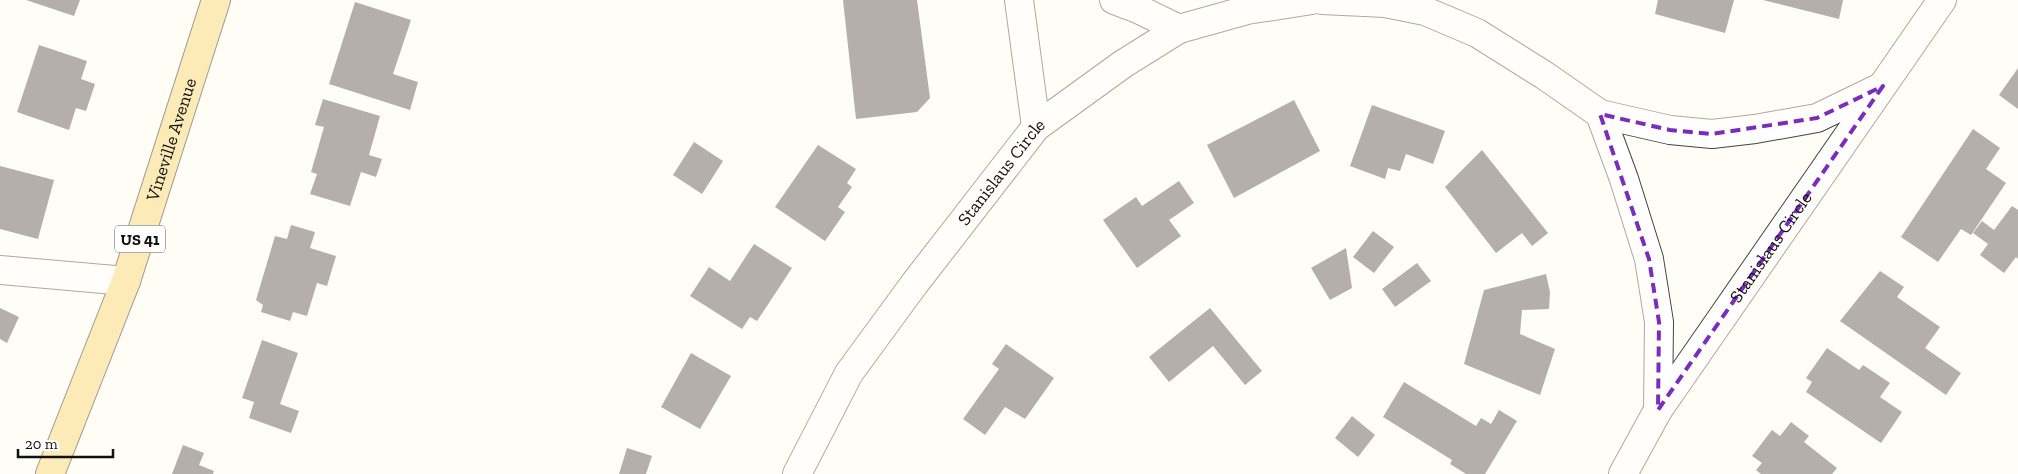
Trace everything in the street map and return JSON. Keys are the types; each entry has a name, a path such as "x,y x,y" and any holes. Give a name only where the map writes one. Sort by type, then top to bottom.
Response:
{"main road":[{"name":"Vineville Avenue","path":"50,474 126,281 216,0"}],"street":[{"path":"1019,0 1036,127"},
{"path":"1114,0 1180,29"},
{"name":"Stanislaus Circle","path":"797,474 849,373 915,283 1036,127 1123,64 1180,29 1247,10 1312,0"},
{"name":"Stanislaus Circle","path":"1322,0 1385,3 1425,11 1477,33 1544,75 1600,114 1670,130 1712,134 1755,129 1817,118 1883,86"},
{"name":"Stanislaus Circle","path":"1623,474 1658,410 1942,0"},
{"name":"Stanislaus Circle","path":"1600,114 1624,179 1649,260 1659,322 1658,410"},
{"path":"0,270 126,281"}],"highlighted area":[{"path":"1883,86 1658,410 1659,322 1649,259 1600,114 1670,130 1712,134 1817,118"}],"building":[{"path":"26,0 80,0 74,16"},
{"path":"843,0 917,0 930,98 917,112 856,119"},
{"path":"1658,0 1734,0 1725,33 1655,14"},
{"path":"1763,0 1843,0 1839,19"},
{"path":"355,2 411,20 393,74 418,82 410,110 329,84"},
{"path":"39,45 87,61 81,79 95,84 86,111 76,108 69,130 17,112"},
{"path":"2018,68 2018,109 1999,95"},
{"path":"323,99 380,116 369,155 382,159 376,177 361,172 350,206 310,194 317,174 311,172 324,127 315,125"},
{"path":"1294,100 1320,151 1234,198 1207,145"},
{"path":"1372,105 1445,131 1433,164 1406,154 1400,171 1388,168 1385,179 1350,166"},
{"path":"1973,129 2000,148 1986,169 2006,183 1971,235 1961,229 1938,262 1901,237"},
{"path":"694,142 723,161 702,194 673,175"},
{"path":"818,145 856,169 847,183 852,187 838,207 845,212 825,241 775,207"},
{"path":"1482,150 1548,233 1532,246 1522,233 1496,253 1445,187"},
{"path":"0,166 54,180 38,239 0,229"},
{"path":"1179,181 1194,203 1169,220 1181,236 1137,268 1103,220 1136,197 1142,206"},
{"path":"2012,206 2018,210 2018,259 2016,257 2004,273 1980,255 1988,244 1973,233 1982,221 1994,230"},
{"path":"291,225 315,232 310,248 336,256 327,286 317,283 307,316 293,312 290,321 261,312 263,305 256,300 275,236 287,239"},
{"path":"1373,231 1394,247 1374,273 1353,257"},
{"path":"754,244 792,268 757,321 750,317 742,329 690,296 709,267 730,281"},
{"path":"1346,248 1352,288 1330,300 1311,268"},
{"path":"1417,263 1431,281 1395,307 1382,289"},
{"path":"1880,271 1904,287 1897,297 1940,327 1925,348 1961,373 1946,395 1840,321"},
{"path":"1546,274 1550,292 1549,309 1522,310 1520,334 1555,349 1540,395 1464,364 1484,290"},
{"path":"0,308 19,317 7,343 0,339"},
{"path":"1210,308 1262,371 1245,385 1213,346 1169,382 1149,357"},
{"path":"262,340 298,353 280,404 299,411 291,433 249,418 254,402 242,398"},
{"path":"1006,344 1054,378 1025,419 1005,407 985,435 963,419 999,369 992,364"},
{"path":"1827,348 1859,370 1863,365 1890,383 1880,397 1902,412 1881,443 1806,392 1812,382 1806,378"},
{"path":"691,353 731,376 700,429 661,407"},
{"path":"1404,382 1476,426 1481,418 1491,424 1499,410 1517,421 1485,474 1466,474 1450,464 1452,460 1383,417"},
{"path":"1352,416 1375,435 1358,457 1335,438"},
{"path":"1791,422 1809,436 1804,442 1837,468 1832,474 1761,474 1756,470 1762,463 1752,456 1772,430 1780,436"},
{"path":"183,445 204,453 199,465 214,471 213,474 172,474"},
{"path":"627,448 652,456 646,474 619,474"}]}
